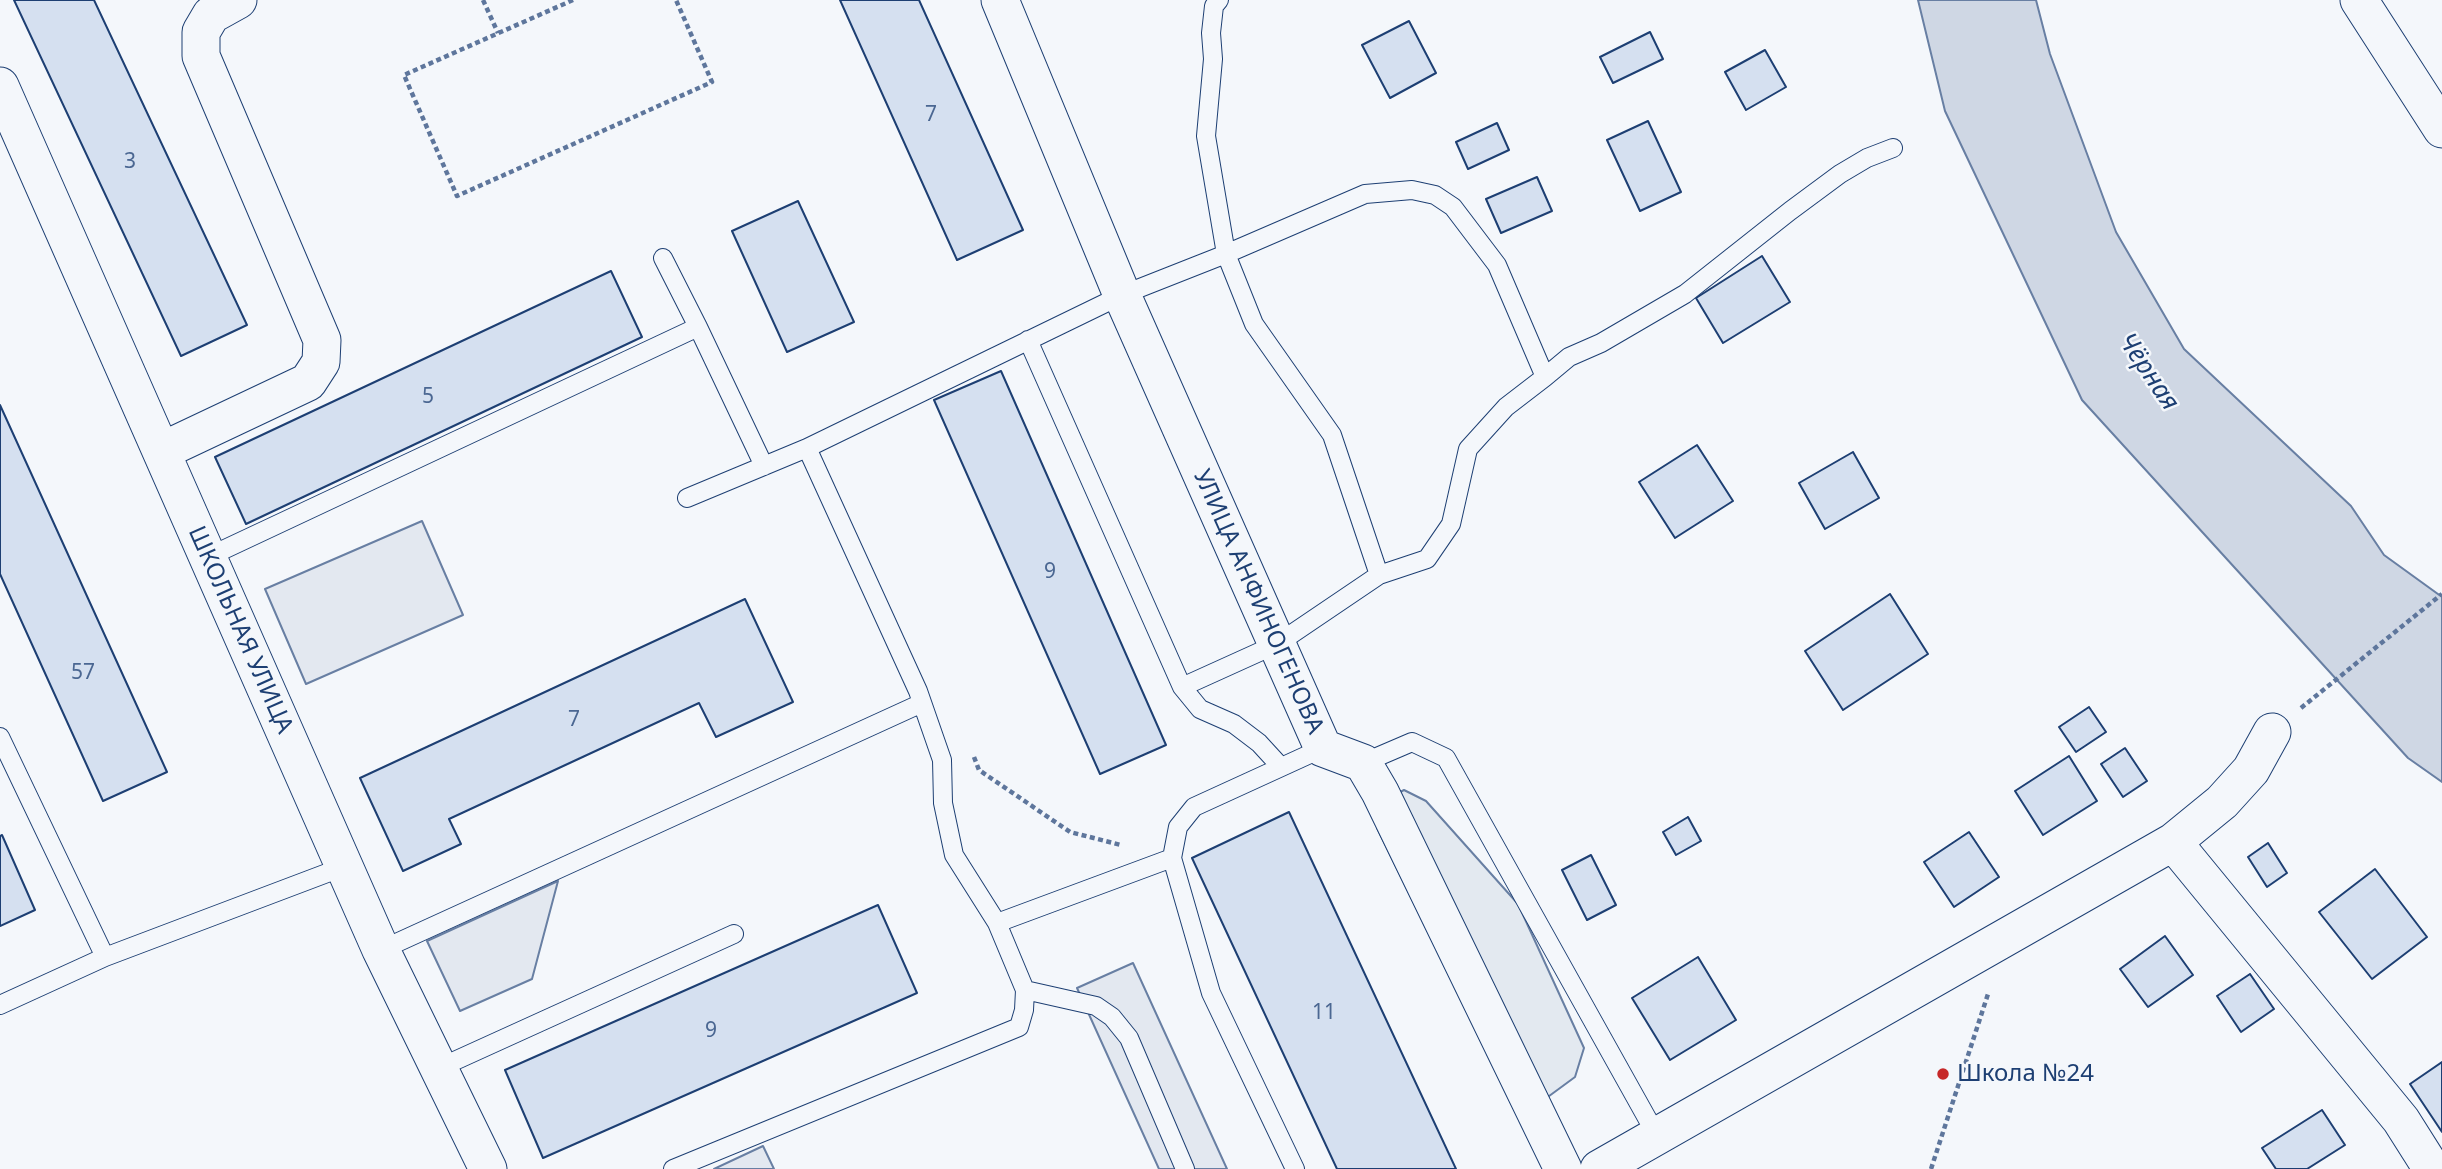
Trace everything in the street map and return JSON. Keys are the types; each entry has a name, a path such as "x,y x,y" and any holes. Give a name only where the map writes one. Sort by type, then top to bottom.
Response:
{"street":[{"path":"162,451 308,382 321,362 322,340 201,56 201,32 211,15 238,0"},
{"name":"УЛИЦА АНФИНОГЕНОВА","path":"1000,0 1122,295 1323,748 1363,763"},
{"path":"2359,0 2442,129"},
{"name":"ШКОЛЬНАЯ УЛИЦА","path":"0,86 343,867 488,1169"},
{"path":"1599,1169 2173,842 2222,802 2252,770 2272,732"},
{"path":"1363,763 1380,792 1563,1169"},
{"path":"2173,842 2402,1120 2432,1169"}],"lane":[{"path":"1219,0 1214,6 1211,33 1213,59 1206,136 1226,254 1254,324 1332,435 1379,575"},
{"path":"1182,687 1277,643 1379,575 1427,559 1451,524 1468,449 1506,407 1569,357 1685,294 1840,174 1867,158 1893,148"},
{"path":"688,498 807,448 1122,295 1365,194 1412,190 1435,195 1453,207 1497,265 1545,377"},
{"path":"663,258 764,466"},
{"path":"208,557 698,327"},
{"path":"1028,340 1182,687 1200,709 1234,724 1259,744 1281,767"},
{"path":"674,1169 1019,1027 1024,1010 1025,990 997,923 954,855 943,803 942,760 922,703 807,448"},
{"path":"381,950 922,703"},
{"path":"0,737 104,957"},
{"path":"1363,763 1412,742 1446,758 1657,1136"},
{"path":"1295,1169 1211,993 1172,859 1178,827 1194,807 1323,748"},
{"path":"997,923 1172,859"},
{"path":"0,1005 104,957 343,867"},
{"path":"439,1068 734,934"},
{"path":"1025,990 1096,1006 1112,1017 1129,1038 1185,1169"}],"path":[{"path":"483,0 498,33"},
{"path":"573,0 404,75 457,196 712,82 676,0"},
{"path":"2272,732 2442,594"},
{"path":"969,746 979,770 1070,832 1172,859"},
{"path":"1931,1169 2006,937"}],"shaded area":[{"path":"422,521 463,615 306,684 265,589"},
{"path":"1404,790 1426,801 1518,904 1584,1048 1575,1077 1541,1102 1508,1094 1377,828 1378,804"},
{"path":"558,881 532,979 460,1011 427,941"},
{"path":"1133,963 1227,1169 1159,1169 1077,988"},
{"path":"763,1146 774,1169 714,1169"}],"water":[{"name":"Чёрная","path":"1918,0 2036,0 2050,54 2116,232 2184,349 2351,506 2384,555 2442,597 2442,782 2408,758 2082,400 1945,111"}],"building":[{"path":"14,0 94,0 247,325 181,356"},
{"path":"840,0 919,0 1023,230 957,260"},
{"path":"1409,21 1436,73 1390,98 1362,45"},
{"path":"1650,32 1663,59 1613,83 1600,57"},
{"path":"1765,50 1786,87 1746,110 1725,72"},
{"path":"1648,121 1681,192 1640,211 1607,140"},
{"path":"1497,123 1509,150 1468,169 1456,142"},
{"path":"1537,177 1552,211 1501,233 1486,199"},
{"path":"798,201 854,322 787,352 732,231"},
{"path":"1762,256 1790,302 1723,343 1696,298"},
{"path":"611,271 642,337 246,524 215,457"},
{"path":"1001,371 1166,745 1100,774 934,400"},
{"path":"0,405 167,772 103,801 0,574"},
{"path":"1697,445 1733,501 1675,538 1639,482"},
{"path":"1853,452 1879,498 1825,529 1799,483"},
{"path":"1890,594 1928,654 1843,710 1805,651"},
{"path":"745,599 793,702 716,737 699,703 449,819 461,844 403,871 360,778"},
{"path":"2089,707 2106,732 2076,752 2059,727"},
{"path":"2125,748 2147,781 2123,797 2101,764"},
{"path":"2069,756 2097,801 2043,835 2015,791"},
{"path":"1289,812 1456,1169 1337,1169 1192,858"},
{"path":"1688,817 1701,841 1676,855 1663,832"},
{"path":"1969,832 1999,877 1954,907 1924,862"},
{"path":"2,835 35,910 0,926 0,836"},
{"path":"2268,843 2287,873 2267,887 2248,857"},
{"path":"1591,855 1616,905 1587,920 1562,870"},
{"path":"2375,869 2427,937 2372,979 2319,912"},
{"path":"878,905 917,993 543,1158 505,1070"},
{"path":"2165,936 2193,975 2148,1007 2120,969"},
{"path":"1698,957 1736,1020 1670,1060 1632,998"},
{"path":"2250,974 2274,1009 2241,1032 2217,996"},
{"path":"2442,1062 2442,1132 2410,1084"},
{"path":"2322,1110 2345,1145 2307,1169 2276,1169 2262,1148"}],"place":[{"name":"Школа №24","path":"1943,1074"}]}
